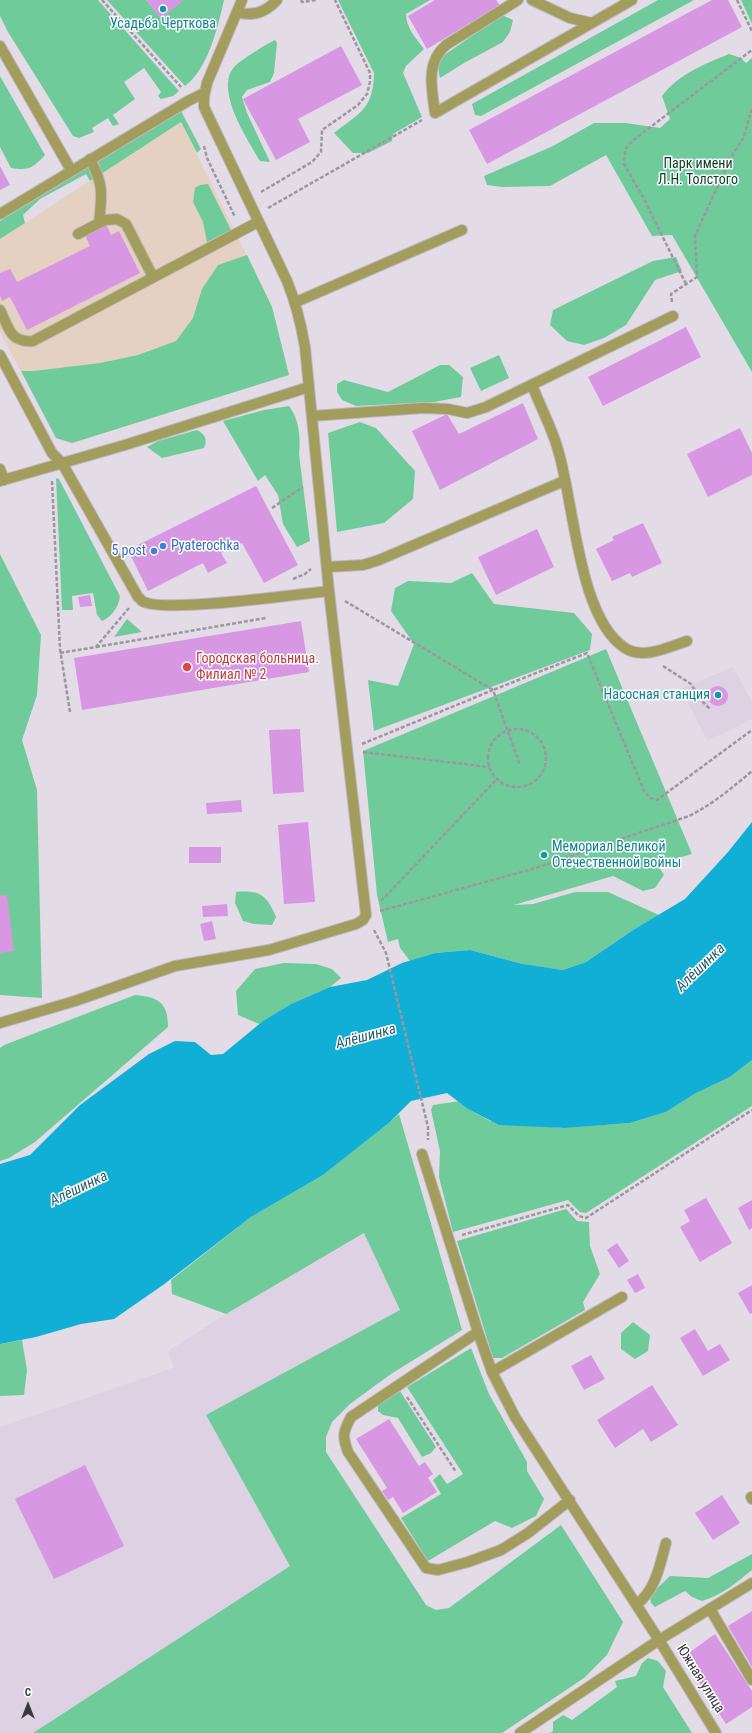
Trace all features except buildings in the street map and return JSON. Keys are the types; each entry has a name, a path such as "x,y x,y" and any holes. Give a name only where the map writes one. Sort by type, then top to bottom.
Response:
{"street":[{"path":"0,1022 75,1001 175,966 269,950 356,924 363,920 366,915 329,591 305,347 296,302 205,110 204,93 242,0"},
{"path":"237,12 252,14 261,12 270,7 277,0"},
{"path":"518,0 446,45 436,54 431,69 435,113 632,0"},
{"path":"532,0 570,18 592,23"},
{"path":"0,46 71,170"},
{"path":"0,214 194,97 204,93"},
{"path":"90,159 99,175 103,193 99,222"},
{"path":"78,234 105,220 117,219 126,224 153,277"},
{"path":"0,310 13,336 22,342 33,341 258,222"},
{"path":"296,302 462,230"},
{"path":"312,416 423,408 448,409 467,413 486,407 673,316"},
{"path":"0,355 52,453 62,463 138,597 143,602 156,605 257,600 329,591"},
{"path":"532,385 558,450 576,543 587,585 598,613 610,635 626,649 642,653 659,651 687,641"},
{"path":"0,469 2,480 309,387"},
{"path":"327,567 363,565 378,560 564,480"},
{"name":"Южная улица","path":"422,1154 450,1238 478,1332 492,1372 514,1417 637,1604 716,1733"},
{"path":"492,1372 622,1297"},
{"path":"478,1332 351,1417 344,1429 343,1440 348,1452 426,1568 438,1570 468,1562 500,1550 528,1533 570,1500"},
{"path":"637,1604 642,1600 654,1583 666,1543"},
{"path":"520,1733 659,1640 752,1583"},
{"path":"710,1609 752,1680"}],"path":[{"path":"102,0 186,92"},
{"path":"301,0 302,2 316,0"},
{"path":"247,200 312,162 321,152 322,130 358,105 367,94 370,73 335,0"},
{"path":"737,0 752,31"},
{"path":"686,284 644,199 624,164 625,150 632,141 752,50"},
{"path":"673,316 671,294 697,277 695,236 730,159 744,137 752,108"},
{"path":"266,209 435,113"},
{"path":"204,140 207,158 234,217 243,220 247,228"},
{"path":"52,466 60,653 70,712"},
{"path":"272,508 318,476"},
{"path":"292,579 305,574 313,567"},
{"path":"329,591 493,690 520,765"},
{"path":"96,647 138,597"},
{"path":"60,653 266,618"},
{"path":"347,750 587,653 644,791 650,798 658,800 752,730"},
{"path":"642,653 691,684 701,700 710,708"},
{"path":"508,730 526,730 535,735 545,750 546,760 544,769 539,777 528,785 514,787 504,784 497,779 490,767 488,758 493,741 508,730"},
{"path":"347,750 490,767"},
{"path":"366,915 529,870 689,816 705,808 725,794 752,771"},
{"path":"366,915 497,779"},
{"path":"366,915 386,953 428,1127"},
{"path":"450,1238 568,1205 579,1216 586,1218 752,1110"},
{"path":"400,1385 456,1472"}],"shaded area":[{"path":"181,122 272,307 289,375 72,443 56,438 0,332 0,239"},
{"path":"733,667 752,701 752,719 707,741 681,689"},
{"path":"365,1233 400,1311 206,1415 290,1566 33,1733 0,1733 0,1427 174,1368 168,1351 226,1314"}],"green space":[{"path":"0,0 98,0 179,91 173,96 161,99 158,96 161,92 144,68 124,82 135,99 113,115 119,124 113,126 108,118 92,128 94,132 79,138 73,136 8,32 0,16"},
{"path":"107,0 146,0 161,18 183,0 224,0 211,47 200,69 193,79 185,86"},
{"path":"338,0 430,0 406,14 406,19 410,28 424,49 406,66 403,73 422,117 393,134 392,141 368,153 353,153 334,133 364,109 371,95 374,73"},
{"path":"658,0 694,0 481,116 475,115 472,104"},
{"path":"741,0 752,0 752,24"},
{"path":"502,15 513,20 510,32 503,42 440,78 438,66 443,56"},
{"path":"275,40 277,43 274,73 270,82 247,90 242,97 247,113 270,162 260,161 248,140 234,113 228,86 230,75 236,65"},
{"name":"Парк имени Л.Н. Толстого","path":"729,54 741,58 746,63 752,58 752,372 672,235 652,236 606,155 550,186 502,187 487,185 484,176 553,146 594,123 626,123 660,128 670,119 662,96 669,88 692,70"},
{"path":"0,76 45,155 34,166 27,169 11,168 0,147"},
{"path":"180,109 201,149 197,153 181,122 101,174 94,160"},
{"path":"89,163 96,177 90,181 86,174 40,199 23,215 25,223 0,239 0,221"},
{"path":"208,184 231,230 207,242 203,222 193,202 195,188 200,185"},
{"path":"247,255 272,307 289,375 72,443 56,438 21,371 34,371 100,363 138,355 176,341 193,318 202,289 218,265"},
{"path":"676,257 682,271 655,280 626,325 604,338 584,345 567,341 550,325 553,310 653,261"},
{"path":"499,355 509,378 481,391 470,368"},
{"path":"440,365 449,365 463,377 461,397 434,402 356,406 342,400 337,392 337,384 344,380 388,392"},
{"path":"289,406 295,416 298,429 300,442 299,454 310,541 297,547 283,524 278,495 265,475 258,481 223,421 264,410"},
{"path":"360,422 376,428 415,471 413,499 384,523 337,532 328,433"},
{"path":"197,430 202,433 206,440 204,448 162,458 147,447 158,441"},
{"path":"56,478 59,479 120,596 114,611 109,617 102,621 97,615 93,593 72,596 73,610 62,610"},
{"path":"0,554 41,635 37,695 22,740 37,790 42,998 0,995"},
{"path":"472,573 494,604 574,613 592,634 590,650 374,731 368,680 398,686 414,644 391,611 395,588 408,581 451,583"},
{"path":"127,619 142,632 114,637"},
{"path":"606,649 692,854 657,864 664,875 655,888 643,891 613,876 514,905 533,904 575,892 608,892 659,915 633,930 586,962 563,970 527,965 470,950 435,953 410,961 400,948 398,939 388,942 377,895 363,751"},
{"path":"236,892 257,893 266,899 276,917 272,925 254,924 243,921 235,903"},
{"path":"284,963 316,964 332,969 341,978 330,987 291,1004 259,1024 238,1015 236,991 255,969"},
{"path":"135,995 150,997 160,1002 164,1006 166,1012 168,1027 35,1142 9,1158 0,1161 0,1048 4,1045"},
{"path":"752,1060 752,1106 586,1213 580,1212 568,1200 453,1232 439,1177 440,1151 431,1110 433,1105 460,1101 468,1109 490,1121 561,1128 630,1123 666,1112 696,1093 730,1077"},
{"path":"399,1114 462,1330 391,1374 350,1404 332,1422 326,1437 326,1452 426,1605 436,1610 449,1608 561,1525 623,1622 607,1655 584,1678 502,1733 33,1733 290,1566 206,1415 400,1310 364,1233 226,1314 172,1294 171,1280 251,1217 323,1175"},
{"path":"566,1209 577,1221 589,1222 590,1246 600,1274 583,1302 585,1310 502,1358 493,1358 457,1241"},
{"path":"633,1322 650,1335 648,1351 635,1359 621,1349 621,1333"},
{"path":"22,1340 27,1370 24,1395 0,1396 0,1344"},
{"path":"471,1348 489,1394 527,1462 527,1471 544,1499 536,1516 512,1528 495,1521 428,1561 401,1518 441,1494 433,1480 440,1474 447,1484 463,1474 407,1387"},
{"path":"400,1391 436,1447 431,1453 422,1457 398,1418 383,1415 378,1411 378,1405"},
{"path":"752,1554 752,1570 734,1584 716,1595 702,1601 692,1597 685,1591 655,1607 651,1603 650,1595 670,1576 708,1578"},
{"path":"648,1658 658,1661 666,1671 663,1687 692,1733 550,1733 553,1731 553,1722 563,1715 572,1720 617,1687 615,1681 636,1676 642,1663"}],"water":[{"name":"Алёшинка","path":"752,822 752,1060 730,1077 696,1093 666,1112 630,1123 565,1128 499,1125 468,1109 447,1093 411,1101 389,1123 323,1175 251,1217 163,1285 114,1319 81,1324 36,1337 0,1344 0,1164 30,1155 80,1105 149,1054 175,1041 195,1042 211,1055 223,1054 263,1021 291,1004 330,987 367,980 402,963 435,953 470,950 523,964 563,970 586,962 633,930 685,899 728,852"}],"place":[{"name":"Усадьба Черткова","path":"163,9"},
{"name":"Pyaterochka","path":"163,546"},
{"name":"5 post","path":"154,551"},
{"name":"Городская больница. Филиал № 2","path":"187,667"},
{"name":"Насосная станция","path":"718,695"},
{"name":"Мемориал Великой Отечественной войны","path":"544,855"}]}
